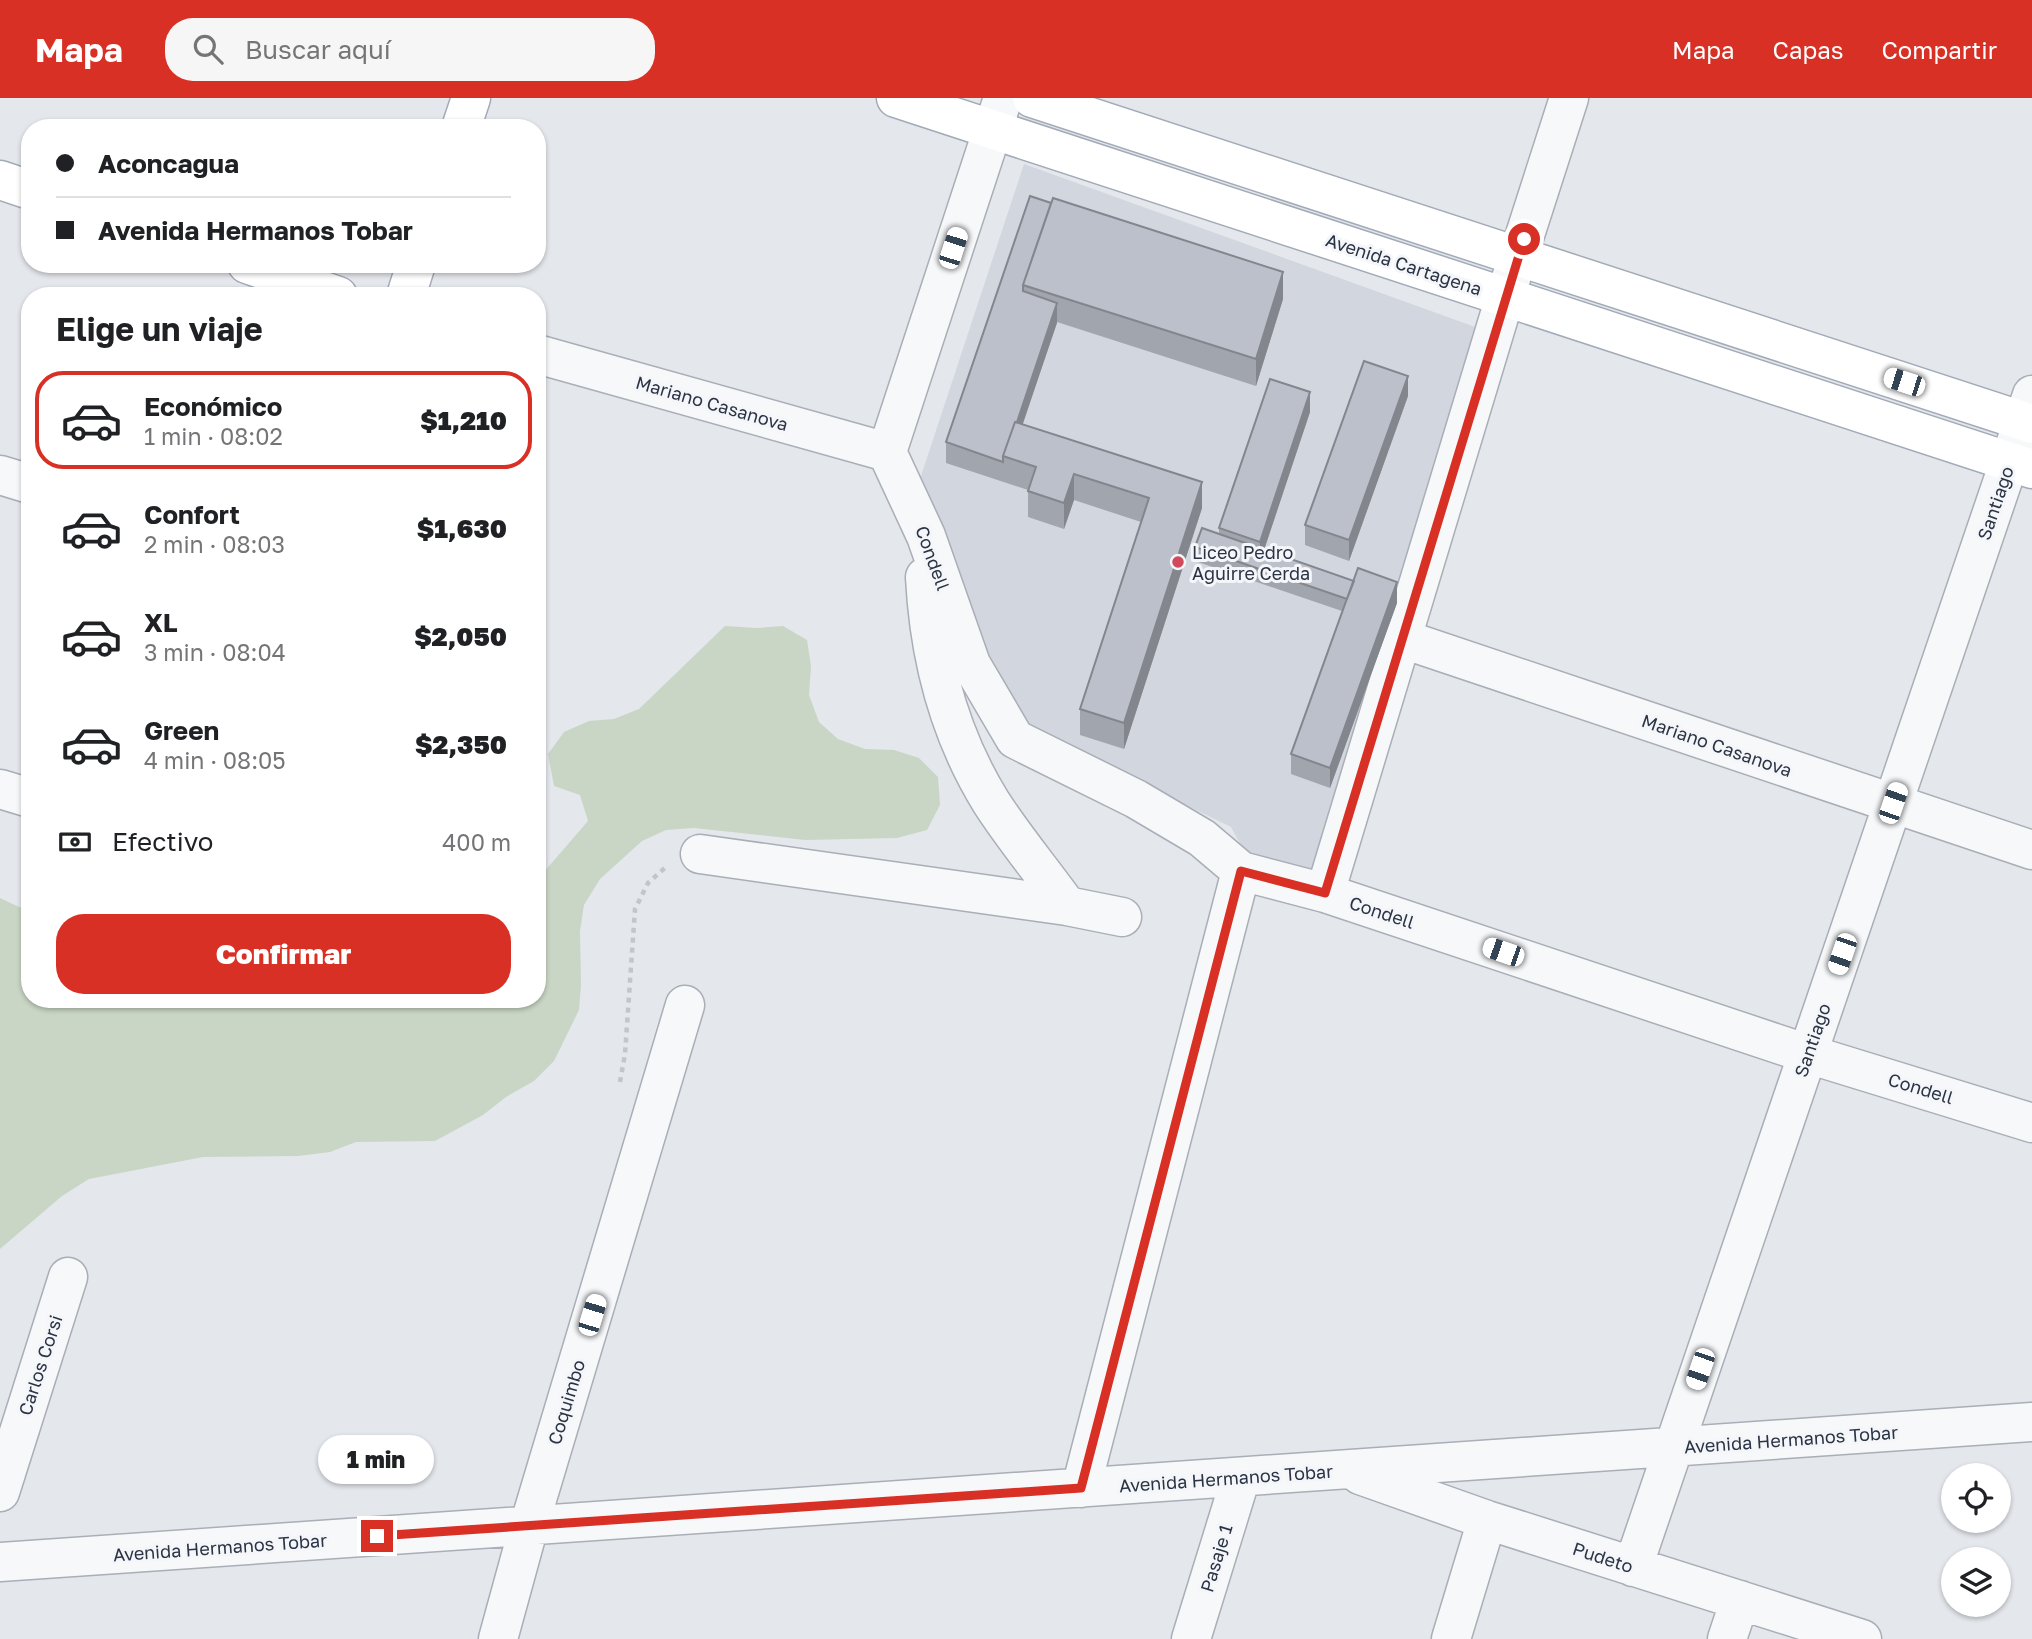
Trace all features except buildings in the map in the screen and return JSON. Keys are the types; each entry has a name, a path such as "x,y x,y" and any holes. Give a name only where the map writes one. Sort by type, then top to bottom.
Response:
{"main road":[{"path":"464,119 471,98"},
{"name":"Avenida Cartagena","path":"897,98 997,113 1504,298 2021,465"},
{"path":"1032,98 1518,257 2029,413"},
{"path":"0,180 21,187"},
{"path":"273,273 312,287"}],"street":[{"path":"1325,893 1504,298 1569,98"},
{"path":"887,452 997,113"},
{"name":"Mariano Casanova","path":"546,357 887,452"},
{"name":"Santiago","path":"1633,1567 1893,803 2021,465 2029,413"},
{"name":"Condell","path":"887,452 926,536 971,664 1016,739 1136,799 1202,838 1241,871 1325,893 1808,1054 2032,1123"},
{"path":"0,475 21,482"},
{"path":"926,536 927,613 942,688 954,727 990,801 1067,906"},
{"name":"Mariano Casanova","path":"1403,639 2032,850"},
{"path":"0,789 21,795"},
{"path":"700,854 1122,916"},
{"path":"1081,1488 1241,871"},
{"name":"Coquimbo","path":"498,1639 529,1526 685,1005"},
{"name":"Carlos Corsi","path":"0,1492 68,1277"},
{"name":"Avenida Hermanos Tobar","path":"0,1562 2032,1422"},
{"name":"Pudeto","path":"1345,1470 1487,1520 1862,1639"},
{"name":"Pasaje 1","path":"1191,1639 1241,1477"},
{"path":"1451,1639 1487,1520"},
{"path":"1727,1639 1740,1600"}],"path":[{"path":"619,1093 625,1054 635,909 640,895 657,872 685,857 700,854"}],"shaded area":[{"name":"Liceo Pedro Aguirre Cerda","path":"1024,164 1478,328 1318,875 1255,871 1231,827 1021,725 974,641 919,482"}],"green space":[{"path":"725,626 783,626 807,640 811,666 809,695 819,722 838,739 865,749 894,750 919,758 938,777 940,805 927,830 897,838 805,840 694,828 666,830 642,841 600,879 584,905 580,931 579,1010 554,1061 534,1081 506,1097 483,1115 435,1141 356,1142 330,1152 298,1156 203,1157 89,1179 62,1196 0,1249 0,898 21,908 21,1008 546,1008 546,870 588,821 580,795 554,786 548,754 564,732 589,721 614,719 639,709"}],"place":[{"name":"Liceo Pedro Aguirre Cerda","path":"1178,562"}],"route":[{"path":"377,1536 1081,1488 1241,871 1325,893 1524,239"}]}
